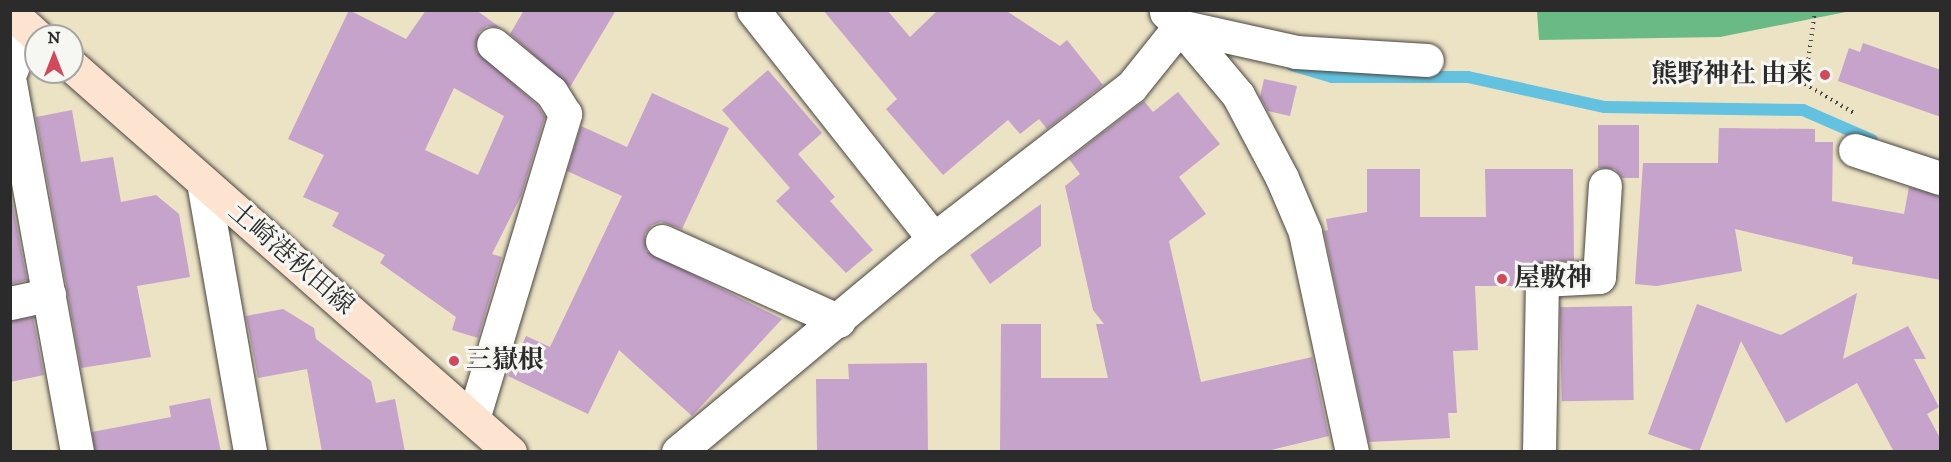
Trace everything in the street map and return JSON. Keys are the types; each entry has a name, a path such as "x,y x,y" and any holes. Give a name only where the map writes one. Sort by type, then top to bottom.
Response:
{"main road":[{"name":"土崎港秋田線","path":"84,77 510,452"}],"street":[{"path":"753,10 934,239"},
{"path":"678,452 839,321 934,239 1131,87 1172,18"},
{"path":"1172,18 1296,52 1427,60"},
{"path":"1172,18 1238,95 1282,178 1305,232 1352,452"},
{"path":"10,73 24,28"},
{"path":"473,419 565,114 551,92 493,44"},
{"path":"10,83 77,452"},
{"path":"1855,150 1941,178"},
{"path":"203,182 250,452"},
{"path":"1539,452 1542,280 1599,277 1605,186"},
{"path":"662,241 839,321"},
{"path":"10,303 49,295"}],"path":[{"path":"1807,65 1815,10"}],"green space":[{"path":"1537,10 1851,11 1720,37 1539,40"}],"building":[{"path":"349,10 406,39 426,10 476,10 501,28 487,26 479,32 476,51 537,105 545,117 521,196 492,254 502,257 478,338 452,330 456,317 380,263 385,255 332,226 339,213 303,197 324,155 288,139","holes":["454,88 504,116 478,175 425,150"]},
{"path":"524,10 616,10 570,87 510,34"},
{"path":"823,10 887,10 910,37 938,10 1005,10 1060,46 1067,40 1103,85 1047,129 1039,119 1020,134 1008,120 943,175 886,109 897,99"},
{"path":"1863,43 1941,70 1941,117 1838,81 1849,48 1860,52"},
{"path":"768,70 822,133 798,154 835,197 830,201 873,250 846,273 776,201 790,188 722,110"},
{"path":"1264,79 1297,86 1290,116 1268,111 1260,97"},
{"path":"1178,92 1220,144 1179,177 1206,214 1169,241 1201,382 1312,357 1329,436 1263,452 1000,452 1001,324 1041,324 1041,378 1108,378 1096,324 1104,324 1093,310 1065,186 1080,174 1069,159 1144,101 1153,112"},
{"path":"652,93 729,128 682,229 661,222 652,225 645,234 646,251 782,319 692,416 619,350 588,414 508,376 526,336 550,347 622,196 567,171 581,126 627,147"},
{"path":"72,110 81,162 113,157 121,202 156,195 179,214 190,277 137,286 151,357 81,368 36,117"},
{"path":"1598,125 1639,125 1639,178 1622,178 1615,169 1598,168"},
{"path":"1719,128 1815,129 1815,142 1833,142 1832,201 1904,214 1909,187 1941,196 1941,280 1852,264 1853,257 1735,229 1742,271 1657,286 1635,284 1643,163 1718,163"},
{"path":"1367,169 1420,169 1420,217 1486,217 1485,169 1573,169 1574,260 1533,264 1525,271 1523,286 1475,286 1478,350 1453,351 1457,413 1448,413 1450,438 1369,442 1324,231 1328,230 1326,219 1367,212"},
{"path":"10,191 27,280 10,284"},
{"path":"1041,204 1041,246 990,284 970,255"},
{"path":"1857,293 1843,359 1908,326 1926,359 1914,359 1939,407 1927,414 1941,440 1941,452 1894,452 1857,383 1786,423 1741,341 1699,452 1648,434 1697,304 1781,335"},
{"path":"1632,306 1634,400 1562,401 1560,307"},
{"path":"283,309 314,328 316,339 371,381 376,403 395,399 405,452 322,452 307,369 258,378 246,316"},
{"path":"33,317 44,375 10,382 10,321"},
{"path":"927,363 928,452 817,452 816,379 849,379 848,364"},
{"path":"210,398 221,452 95,452 92,432 171,417 169,406"}],"waterway":[{"path":"1292,65 1332,77 1468,77 1605,107 1803,110 1872,140"}],"place":[{"name":"熊野神社 由来","path":"1825,75"},
{"name":"屋敷神","path":"1502,279"},
{"name":"三嶽根","path":"454,361"}]}
